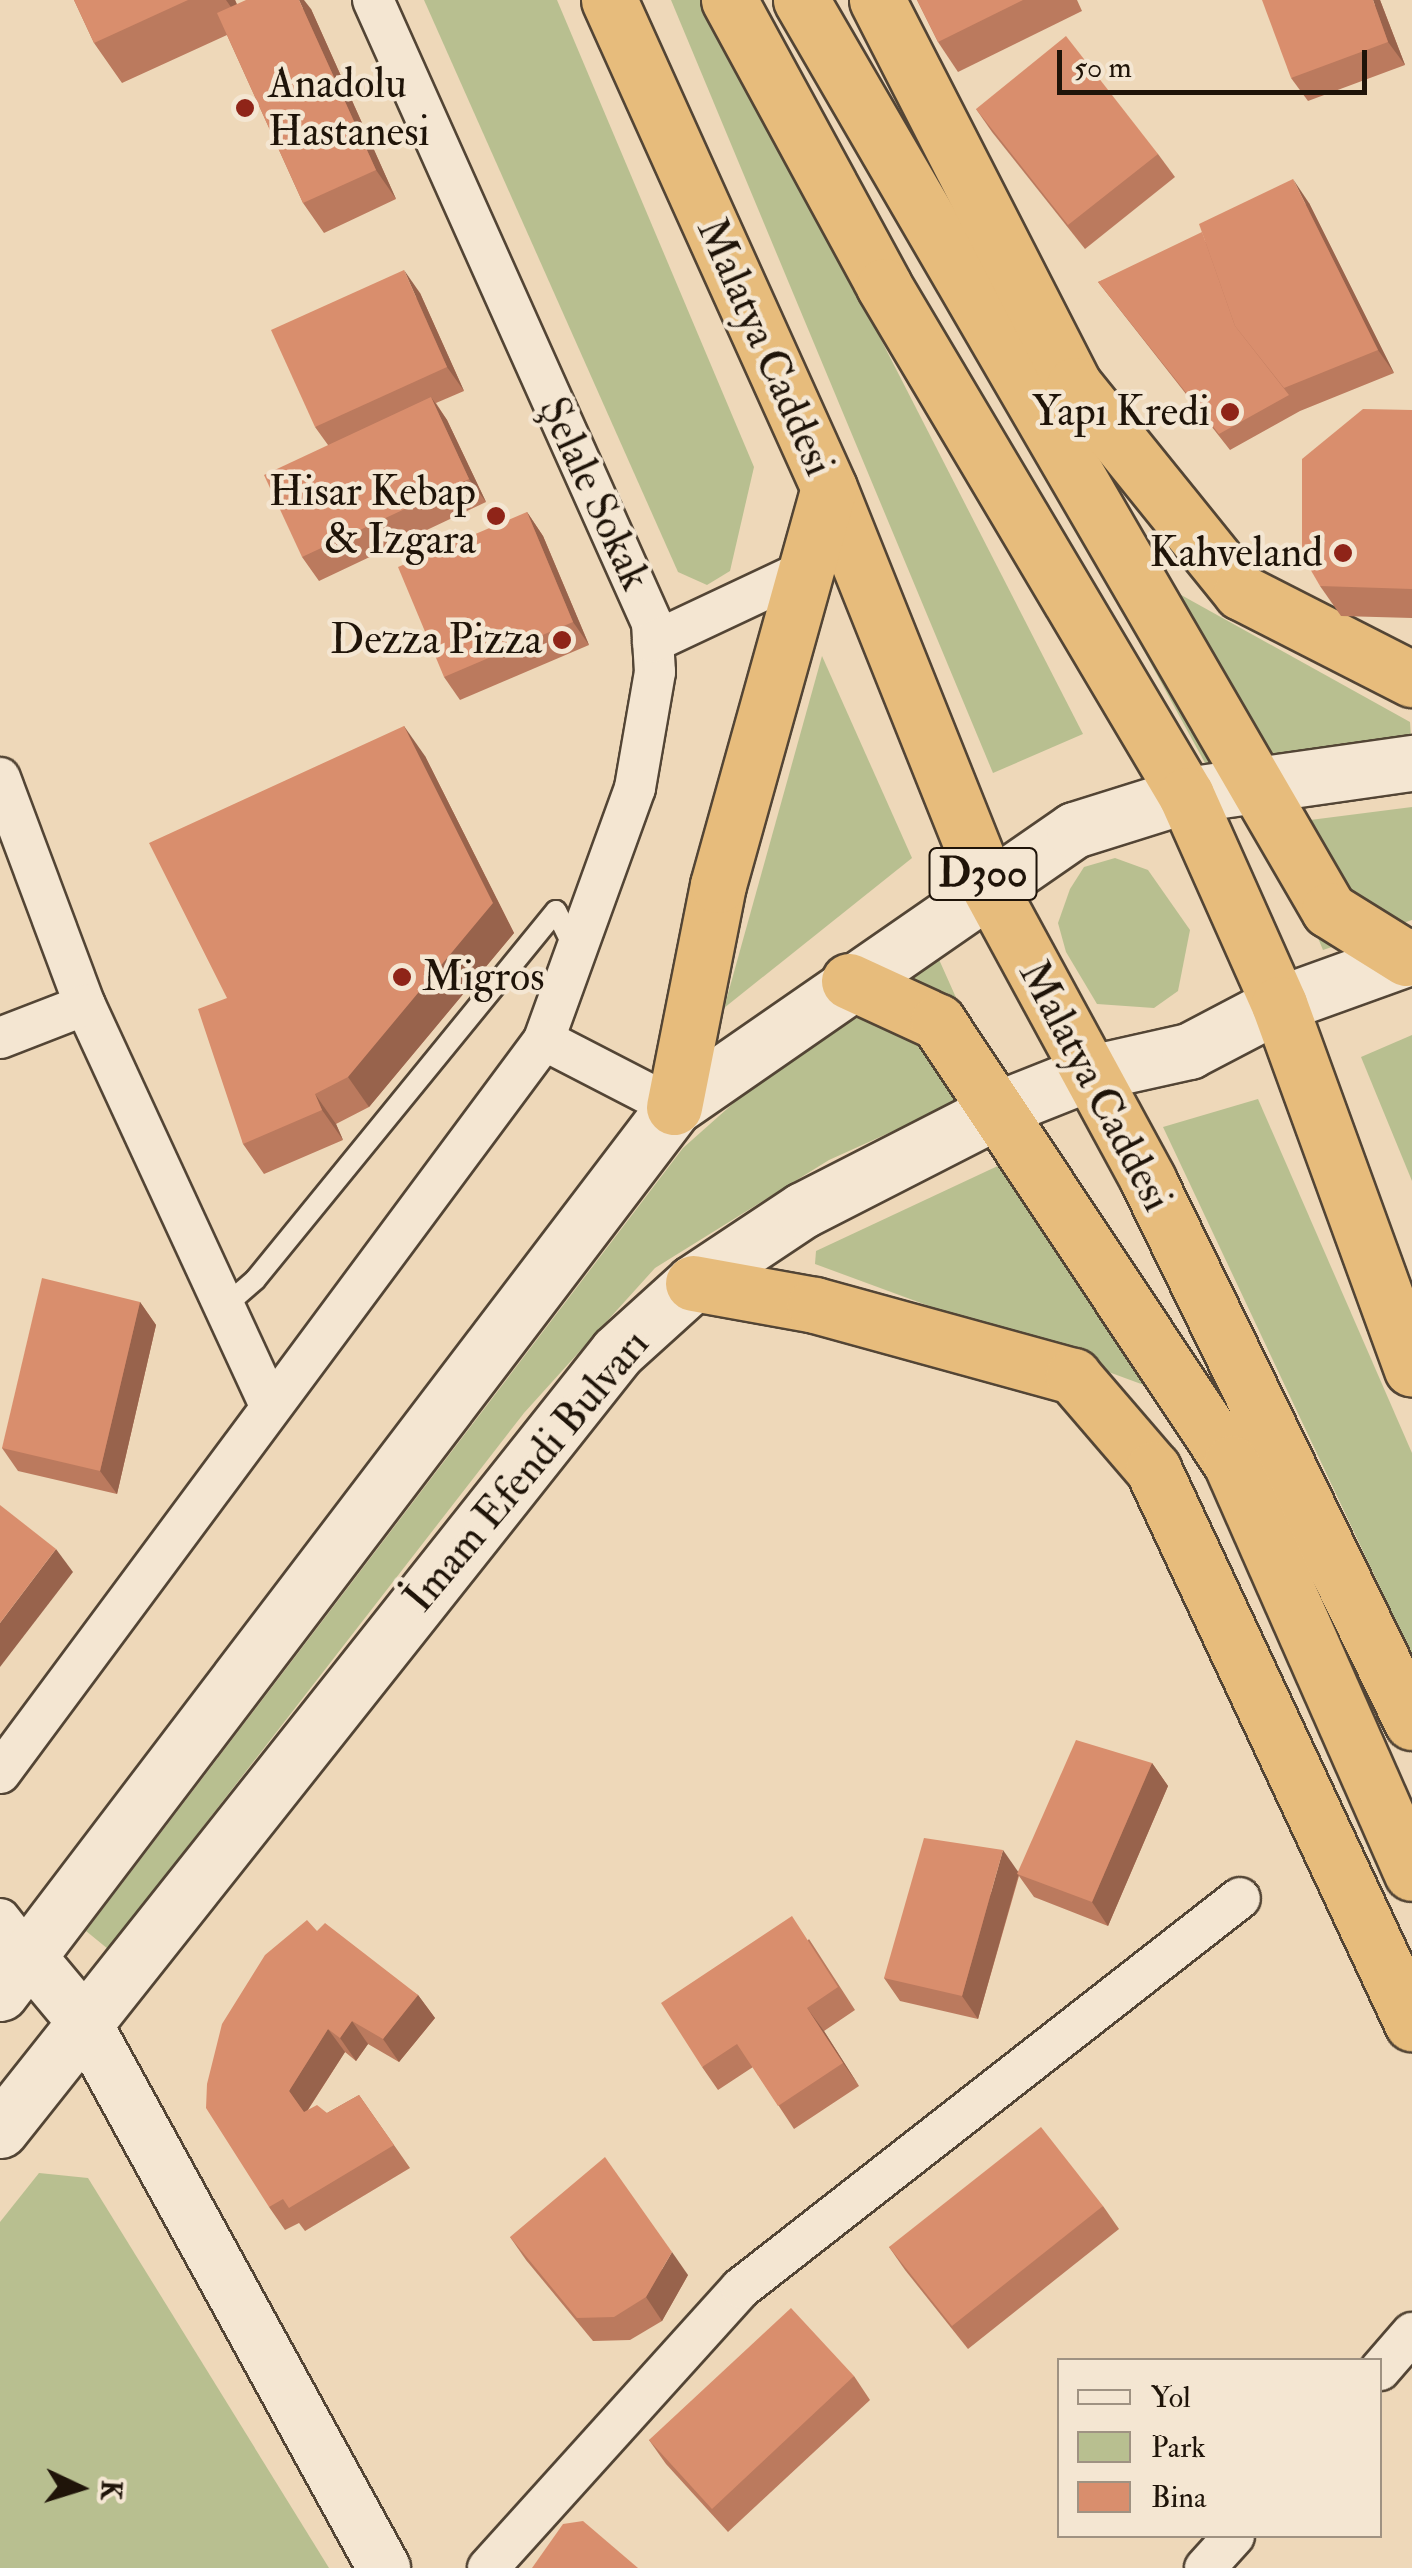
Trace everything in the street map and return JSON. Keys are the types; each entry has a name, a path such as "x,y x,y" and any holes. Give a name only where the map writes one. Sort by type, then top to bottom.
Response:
{"highway":[{"name":"Malatya Caddesi","path":"609,0 828,488 987,882 1086,1074 1148,1180 1412,1722"},
{"path":"729,0 884,286 1186,795 1279,1004 1412,1369"},
{"path":"801,0 1329,910 1409,957"},
{"path":"877,0 1074,385 1241,592 1412,680"},
{"path":"674,1107 718,885 828,488"},
{"path":"849,981 938,1022 1231,1463 1412,1873"},
{"path":"693,1283 815,1305 1073,1376 1153,1469 1412,2024"}],"main road":[{"path":"10,1956 674,1107 987,882 1074,830 1186,795 1256,782 1412,763"},
{"name":"İmam Efendi Bulvarı","path":"0,2130 617,1352 693,1283 803,1210 997,1111 1086,1074 1189,1051 1279,1004 1409,957"}],"street":[{"name":"Şelale Sokak","path":"0,1772 544,1040 635,788 653,642 640,578 566,437 373,0"},
{"path":"653,642 806,570"},
{"path":"0,778 85,1005 270,1406"},
{"path":"0,1038 85,1005"},
{"path":"544,1040 674,1107"},
{"path":"488,2568 741,2288 1240,1898"},
{"path":"10,1956 85,2023 384,2568"},
{"path":"1382,2368 1412,2332"},
{"path":"1206,2568 1232,2538"}],"lane":[{"path":"224,1307 255,1280 556,912 576,952"}],"green space":[{"path":"424,0 557,0 754,467 730,571 707,585 678,572"},
{"path":"671,0 707,0 1083,734 993,773"},
{"path":"1147,576 1410,722 1411,738 1205,763 1120,607 1128,581"},
{"path":"822,656 912,858 724,1008"},
{"path":"1412,807 1412,920 1323,950 1271,825"},
{"path":"1115,858 1148,870 1190,930 1178,991 1154,1008 1097,1004 1066,952 1058,923 1070,889 1084,867"},
{"path":"937,955 995,1085 829,1160 655,1268 524,1413 108,1949 86,1931 683,1148 781,1061"},
{"path":"1412,1035 1412,1181 1361,1057"},
{"path":"1258,1099 1412,1453 1412,1655 1163,1127"},
{"path":"1034,1149 1163,1392 815,1264 816,1251"},
{"path":"39,2173 88,2178 329,2568 0,2568 0,2222"}],"building":[{"path":"74,0 188,0 94,43"},
{"path":"246,0 299,0 376,170 303,203 217,13"},
{"path":"917,0 1023,0 938,42"},
{"path":"1262,0 1373,0 1388,42 1291,78"},
{"path":"1066,36 1158,154 1068,225 976,109"},
{"path":"1293,179 1378,350 1284,388 1235,326 1199,224"},
{"path":"1202,232 1235,326 1289,395 1219,434 1098,282"},
{"path":"404,270 447,367 315,427 271,330"},
{"path":"431,397 469,479 302,557 264,475"},
{"path":"1363,409 1412,410 1412,589 1320,586 1302,555 1302,459"},
{"path":"527,512 573,622 444,677 398,567"},
{"path":"404,726 493,903 348,1077 315,1094 322,1110 243,1144 198,1009 227,998 149,843"},
{"path":"42,1278 140,1302 100,1471 2,1448"},
{"path":"0,1505 56,1549 0,1623"},
{"path":"1076,1740 1152,1763 1092,1902 1017,1874"},
{"path":"924,1838 1003,1850 962,1996 884,1978"},
{"path":"792,1916 838,1987 807,2008 843,2063 778,2106 737,2044 702,2067 661,2003"},
{"path":"307,1920 317,1931 325,1923 418,1995 383,2039 352,2021 340,2038 328,2029 289,2091 304,2112 317,2105 327,2113 359,2095 394,2145 289,2208 283,2199 269,2207 206,2108 207,2084 222,2024 265,1955"},
{"path":"1041,2127 1103,2206 952,2326 889,2247"},
{"path":"605,2157 672,2252 646,2297 614,2317 577,2318 510,2237"},
{"path":"791,2308 854,2376 712,2509 649,2440"},
{"path":"583,2521 638,2568 532,2568 563,2524"}],"place":[{"name":"Anadolu Hastanesi","path":"245,108"},
{"name":"Yapı Kredi","path":"1230,412"},
{"name":"Hisar Kebap & Izgara","path":"496,516"},
{"name":"Kahveland","path":"1343,553"},
{"name":"Dezza Pizza","path":"562,640"},
{"name":"Migros","path":"402,977"}]}
